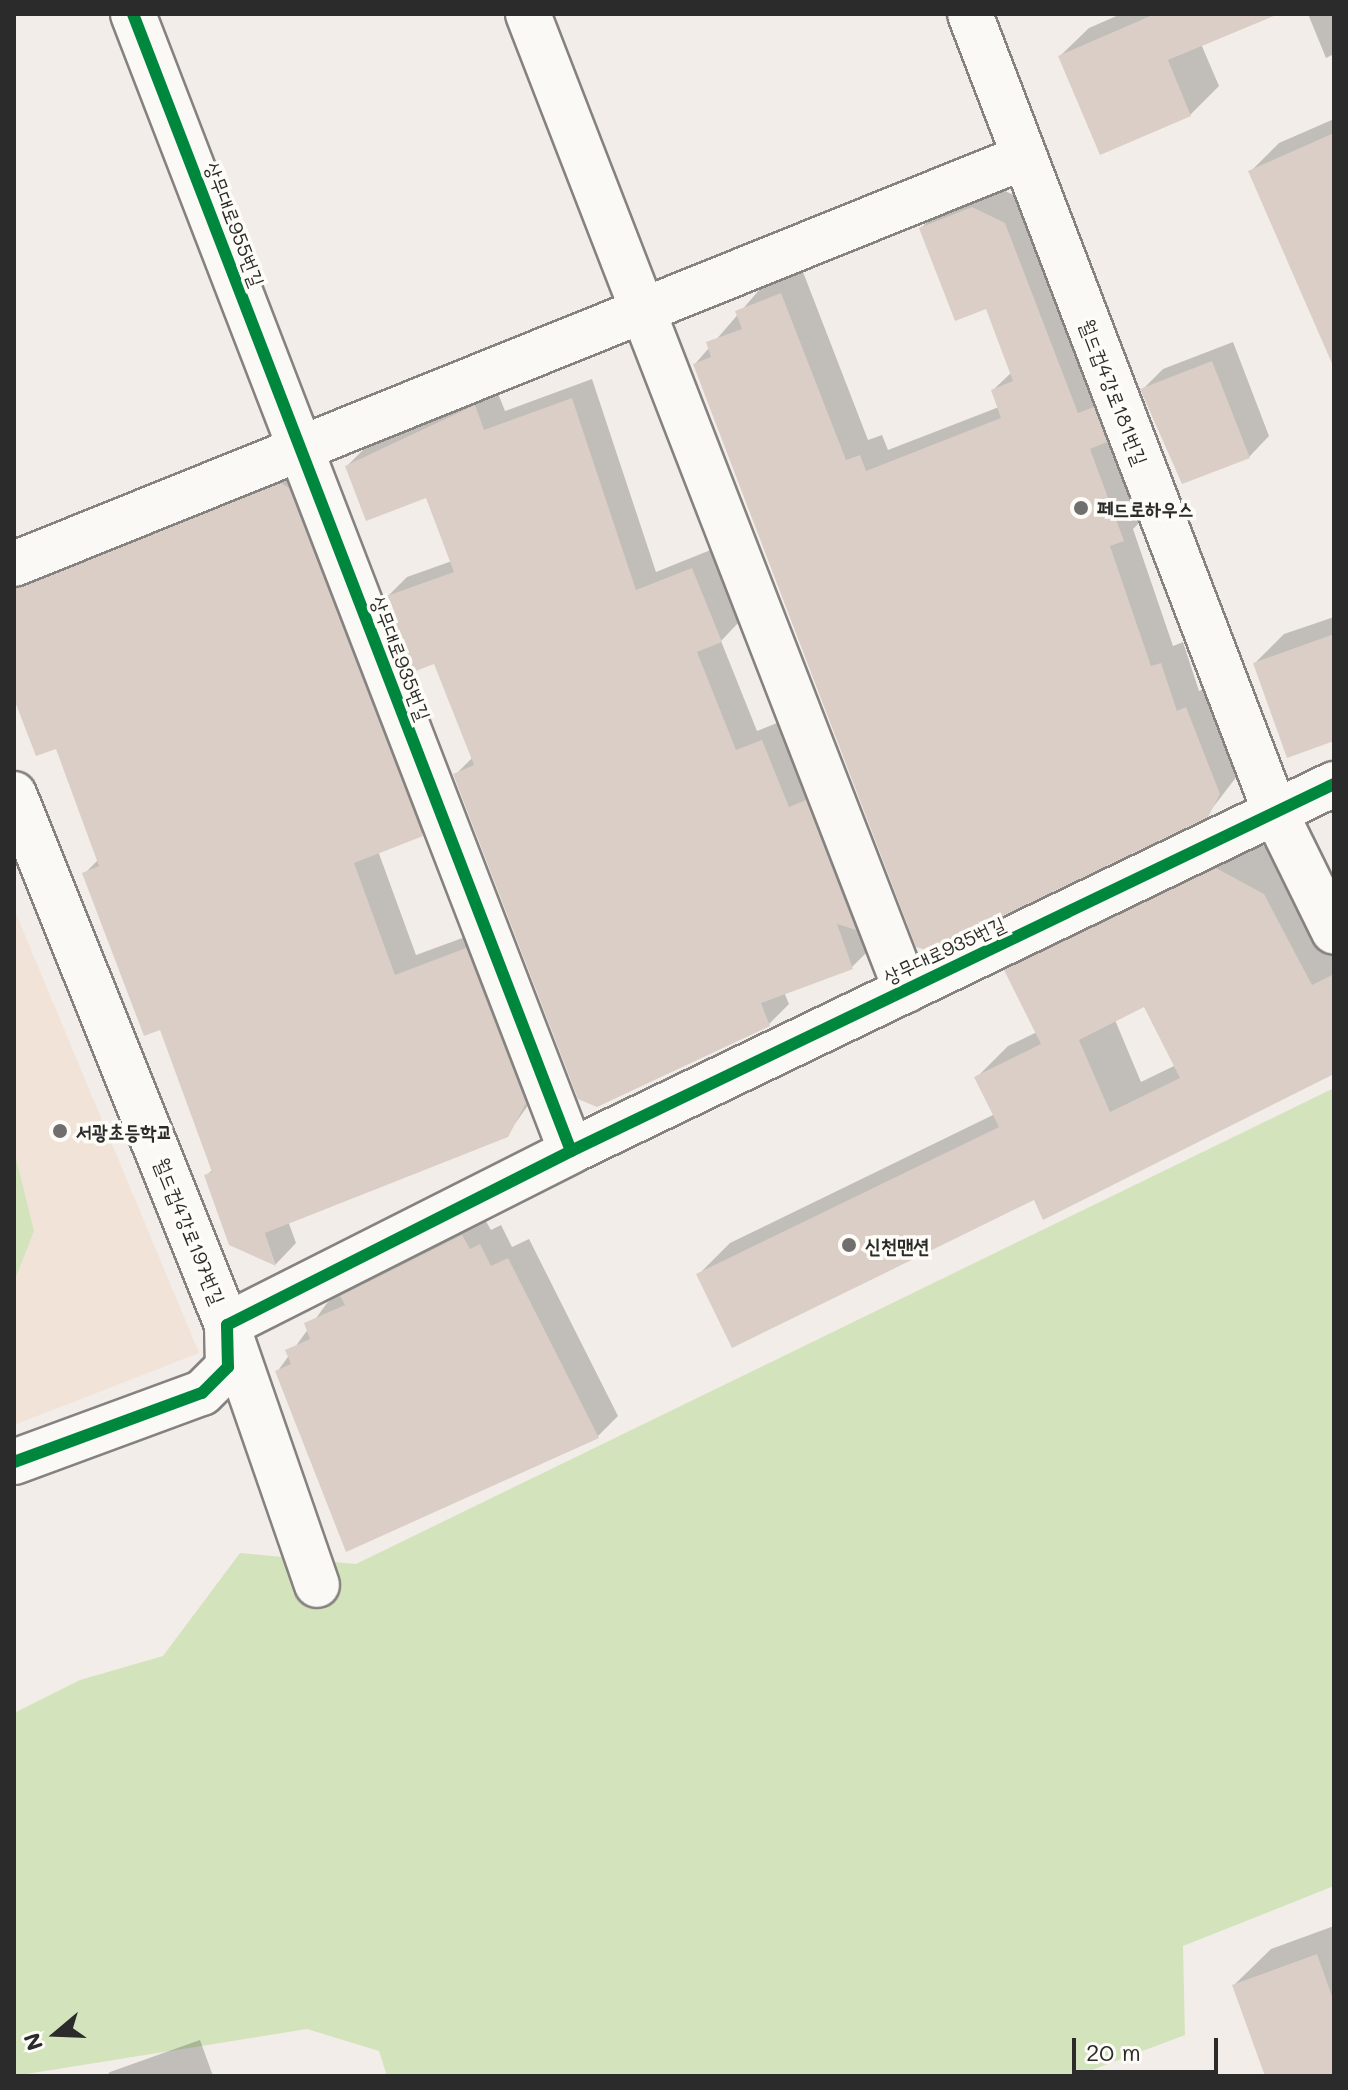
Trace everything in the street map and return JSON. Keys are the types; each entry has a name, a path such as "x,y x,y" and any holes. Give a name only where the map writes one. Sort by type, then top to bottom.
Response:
{"street":[{"name":"상무대로955번길","path":"133,14 298,448"},
{"path":"528,14 643,311"},
{"name":"월드컵4강로181번길","path":"970,14 1276,814 1334,932"},
{"path":"14,564 1024,157"},
{"name":"상무대로935번길","path":"643,311 906,990"},
{"name":"상무대로935번길","path":"298,448 571,1151"},
{"name":"상무대로935번길","path":"227,1325 571,1151 1334,784"},
{"name":"월드컵4강로197번길","path":"14,794 227,1325 317,1585"},
{"path":"14,1462 202,1393 228,1367 227,1325"}],"shaded area":[{"name":"서광초등학교","path":"14,909 199,1353 14,1425"}],"green space":[{"path":"1334,1088 1334,1886 1183,1946 1185,2035 1076,2076 387,2076 379,2051 307,2029 14,2076 14,1713 80,1680 163,1656 240,1553 356,1564"},
{"path":"14,1150 34,1231 14,1282"}],"building":[{"path":"1155,14 1276,15 1168,60 1191,116 1100,155 1058,56"},
{"path":"1334,133 1334,368 1248,171"},
{"path":"972,207 1005,223 1078,413 1094,407 1107,442 1090,449 1124,541 1110,546 1151,666 1161,663 1177,711 1186,707 1220,794 1208,817 930,951 916,947 693,364 711,357 706,342 742,329 735,311 781,293 846,460 860,455 866,471 1001,418 991,390 1013,381 986,309 955,321 919,228"},
{"path":"1212,361 1250,458 1182,484 1140,389"},
{"path":"572,398 636,590 692,568 722,642 697,652 736,750 762,740 789,807 806,800 856,930 837,924 853,969 761,1003 770,1026 597,1107 578,1099 453,774 474,765 434,664 413,672 384,597 454,572 426,498 366,521 345,466 475,405 484,430"},
{"path":"281,483 289,488 423,836 354,863 395,975 466,948 526,1103 508,1137 265,1233 276,1266 229,1245 204,1175 212,1172 160,1030 144,1036 82,873 99,866 56,749 36,756 14,699 14,588"},
{"path":"1334,634 1334,741 1287,758 1253,663"},
{"path":"1216,868 1264,894 1312,985 1334,974 1334,1074 1043,1220 1034,1200 732,1348 696,1274 999,1127 974,1077 1041,1044 1004,970","holes":["1144,1007 1180,1078 1110,1112 1079,1040"]},
{"path":"462,1235 470,1249 480,1244 491,1266 508,1258 599,1438 346,1552 275,1371 291,1364 285,1350 310,1339 304,1323 345,1305 340,1296"},
{"path":"1317,1954 1334,2002 1334,2076 1265,2076 1232,1985"}],"cycle path":[{"path":"133,14 571,1151"},
{"path":"14,1462 202,1393 228,1367 227,1325 571,1151 1334,784"}],"place":[{"name":"페드로하우스","path":"1081,508"},
{"name":"서광초등학교","path":"60,1131"},
{"name":"신천맨션","path":"849,1245"}]}
